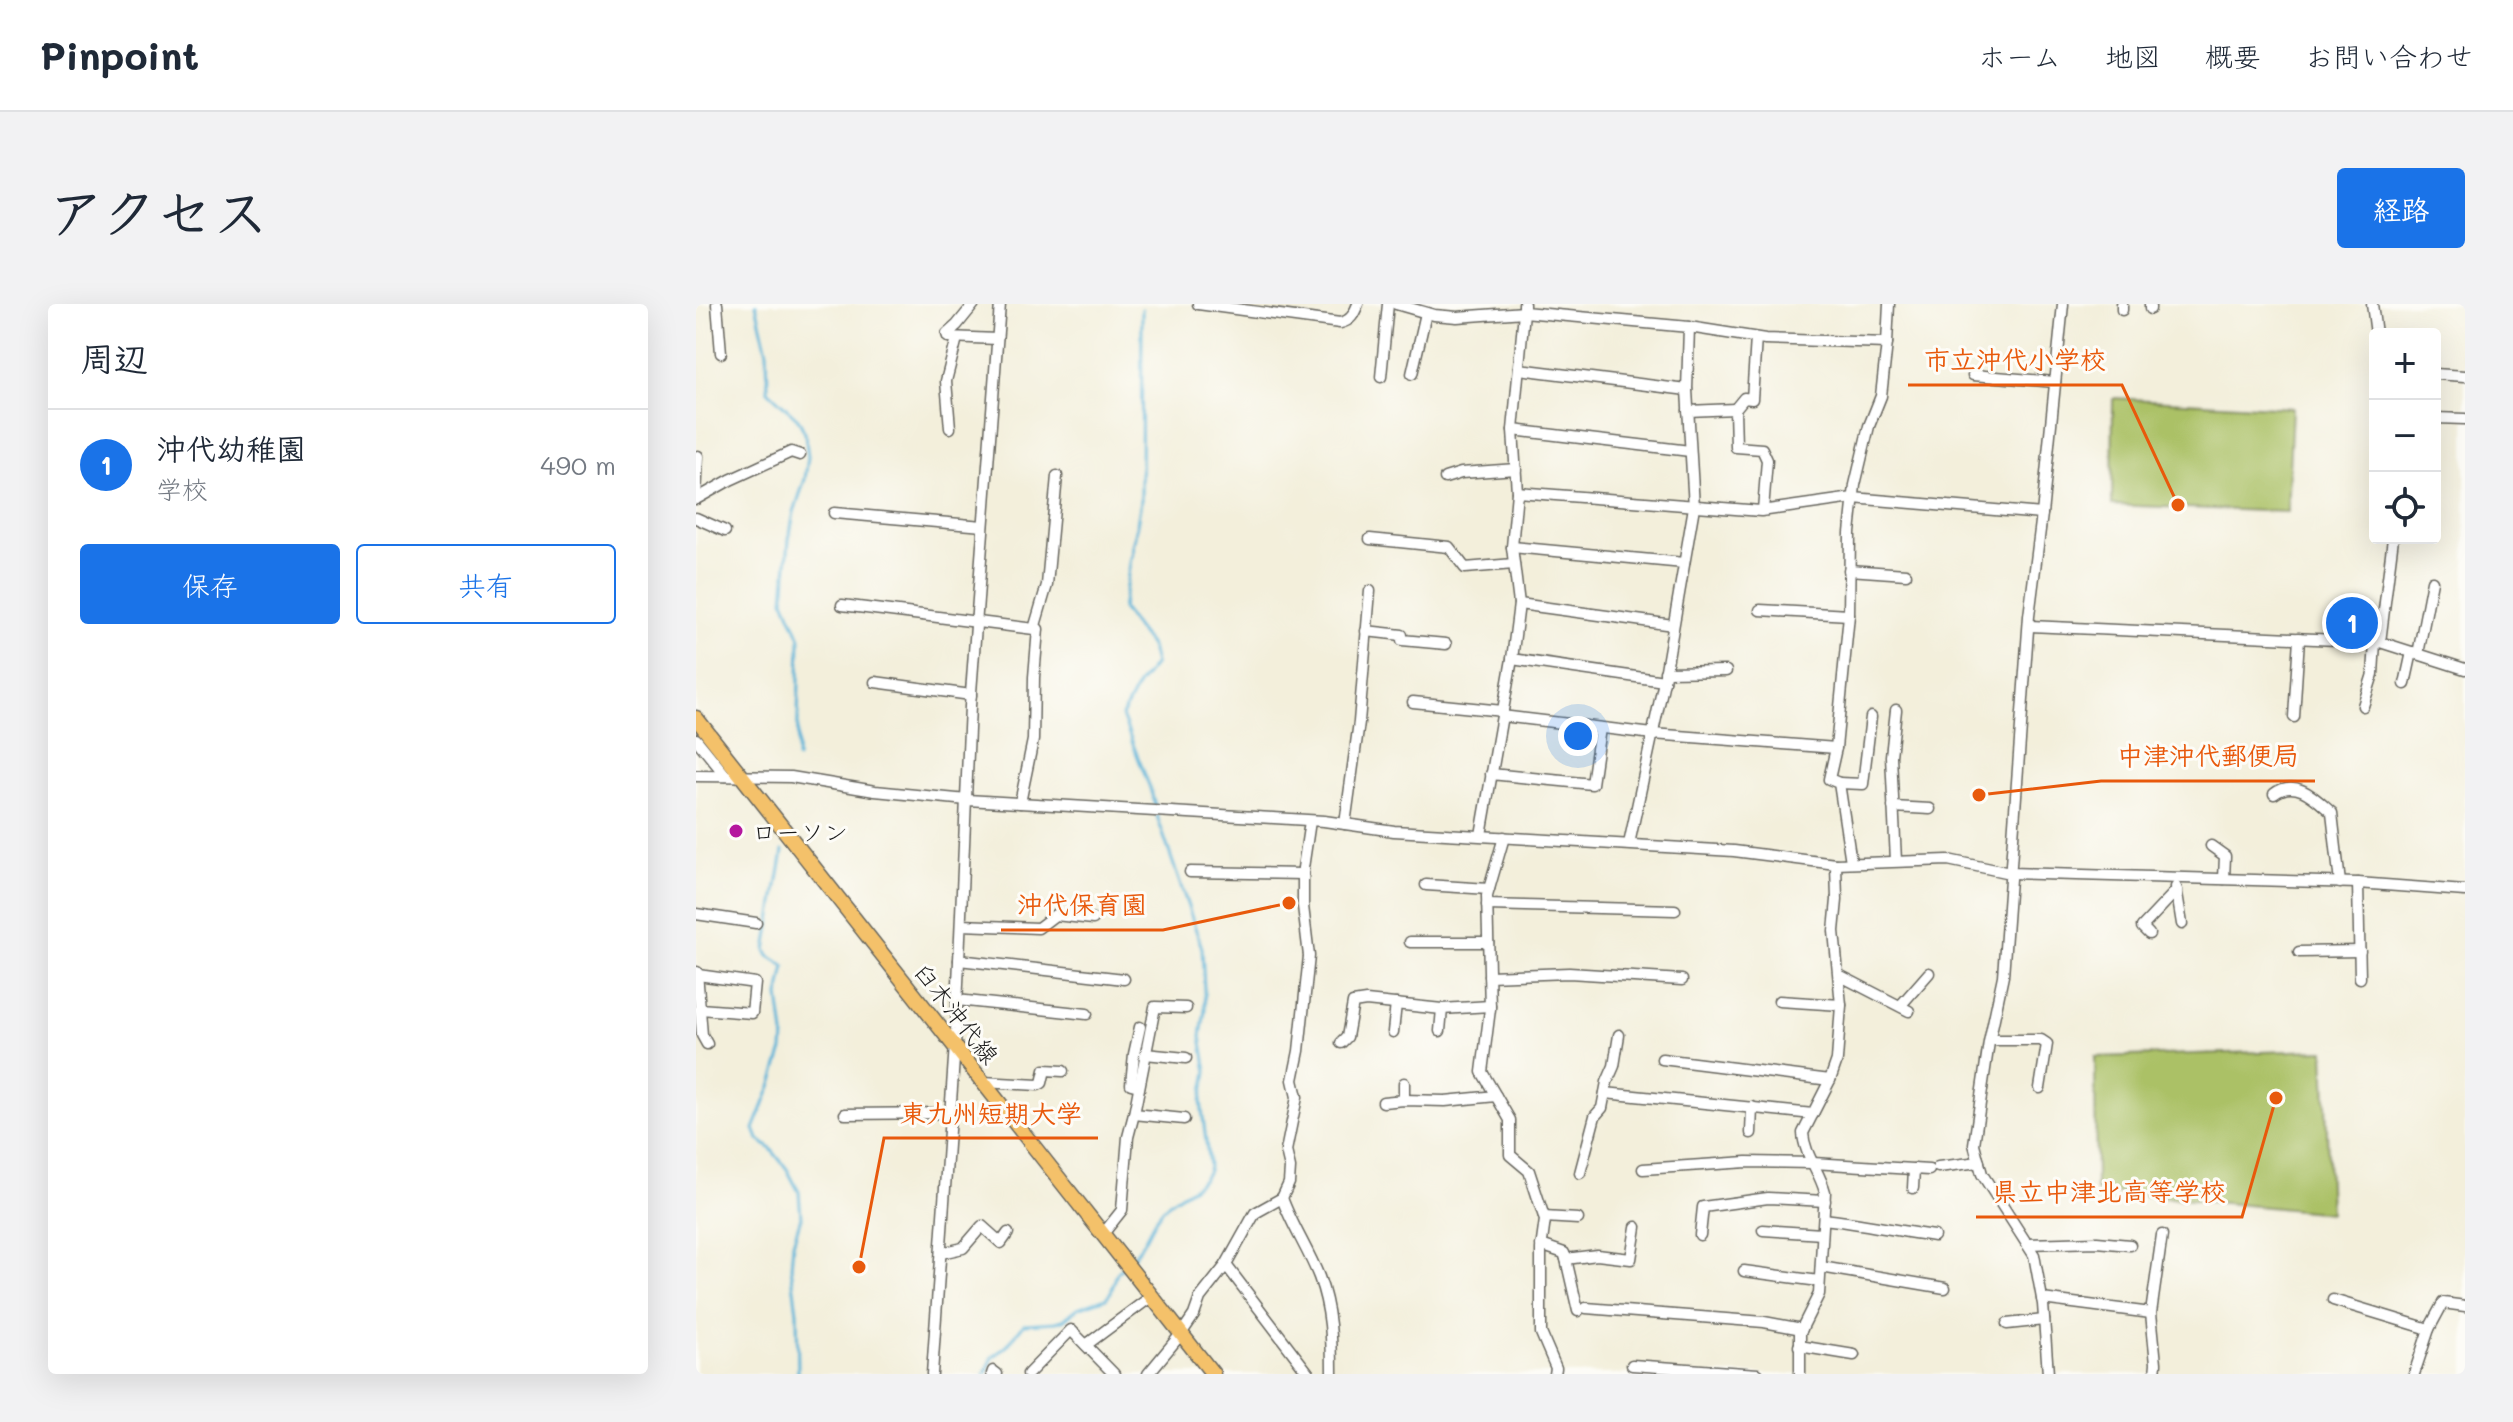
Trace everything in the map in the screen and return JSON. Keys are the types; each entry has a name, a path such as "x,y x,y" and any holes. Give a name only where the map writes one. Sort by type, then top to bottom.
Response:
{"main road":[{"name":"臼木沖代線","path":"696,718 1213,1374"}],"street":[{"path":"717,304 721,353"},
{"path":"974,304 947,334 948,337 997,339"},
{"path":"932,1374 955,1046 971,695 1000,304"},
{"path":"1198,304 1340,323 1348,321 1358,304"},
{"path":"1381,377 1388,304"},
{"path":"1396,304 1426,313 1457,317 1524,308 1756,338 1887,343"},
{"path":"1871,717 1863,784 1839,783 1829,779 1836,748 1849,615 1853,498 1863,450 1881,396 1889,304"},
{"path":"2048,1374 2042,1299 2034,1255 1982,1174 1974,1144 2003,976 2029,621 2063,304"},
{"path":"2372,304 2375,328"},
{"path":"1481,835 1519,604 1512,547 1517,492 1513,430 1524,308"},
{"path":"1412,374 1426,313"},
{"path":"1629,844 1665,677 1694,507 1687,390 1689,327"},
{"path":"950,428 946,381 957,338"},
{"path":"1756,338 1752,399 1744,398 1735,409 1736,447 1762,449 1767,460 1763,510"},
{"path":"1519,369 1687,390"},
{"path":"2441,374 2465,376"},
{"path":"1973,375 2055,382"},
{"path":"1688,411 1735,409"},
{"path":"2441,418 2465,419"},
{"path":"1513,430 1690,451"},
{"path":"698,456 697,498 791,452 800,455"},
{"path":"1445,478 1461,473 1516,469"},
{"path":"1034,629 1047,585 1057,476"},
{"path":"1517,492 1763,510 1853,498 2042,514"},
{"path":"834,513 983,526"},
{"path":"696,518 725,531"},
{"path":"1370,539 1449,547 1465,568 1514,564"},
{"path":"2363,706 2373,674 2392,544"},
{"path":"1512,547 1684,563"},
{"path":"1849,570 1906,574"},
{"path":"2405,684 2432,581"},
{"path":"1345,824 1359,722 1370,591"},
{"path":"1519,604 1673,625"},
{"path":"842,605 1038,629 1033,740 1020,803"},
{"path":"1760,610 1849,615"},
{"path":"2029,621 2378,642 2465,669"},
{"path":"1366,631 1402,635 1402,640 1446,644"},
{"path":"2294,717 2299,638"},
{"path":"1512,659 1665,677 1726,671"},
{"path":"875,682 971,695"},
{"path":"1413,702 1653,734 1836,748"},
{"path":"1896,710 1891,756 1896,861"},
{"path":"1491,774 1592,784 1600,728"},
{"path":"696,739 726,776"},
{"path":"696,776 791,777 875,791 967,800 1310,821 1394,831 1734,851 1836,864 1948,860 2010,873 2358,883 2465,891"},
{"path":"1839,783 1851,862"},
{"path":"2274,794 2281,788 2304,789 2332,813 2340,883"},
{"path":"1893,807 1930,809"},
{"path":"1148,1374 1194,1315 1200,1298 1226,1265 1255,1213 1282,1198 1289,1183 1286,1151 1297,1097 1293,1080 1309,956 1303,874 1310,821"},
{"path":"1504,837 1487,905 1490,1006 1482,1072 1510,1120 1510,1155 1529,1171 1544,1217 1541,1333 1556,1368 1555,1374"},
{"path":"2211,846 2225,856 2224,879"},
{"path":"1800,1374 1802,1329 1819,1294 1825,1201 1822,1182 1803,1141 1803,1133 1837,1060 1841,1005 1834,931 1836,864"},
{"path":"1190,872 1303,874"},
{"path":"2175,877 2182,924"},
{"path":"2358,883 2360,978"},
{"path":"1426,885 1489,889"},
{"path":"2149,934 2142,927 2177,890"},
{"path":"1487,905 1675,910"},
{"path":"696,914 756,923"},
{"path":"961,925 1038,928 1055,915 1093,919"},
{"path":"1410,942 1488,942"},
{"path":"2299,952 2360,951"},
{"path":"959,960 1124,979"},
{"path":"700,1009 752,1013 755,983 697,973 702,1035 707,1044"},
{"path":"1489,976 1569,973 1682,980"},
{"path":"1839,975 1905,1008 1929,973"},
{"path":"957,1000 1087,1014"},
{"path":"1341,1043 1347,1037 1353,1003 1366,1001 1442,1009 1490,1006"},
{"path":"1779,1001 1841,1005"},
{"path":"1393,1032 1396,1004"},
{"path":"1103,1234 1122,1210 1128,1137 1155,1007 1186,1008"},
{"path":"1440,1031 1442,1009"},
{"path":"1139,1086 1131,1084 1140,1027"},
{"path":"1990,1040 2041,1040 2047,1044 2040,1088"},
{"path":"1580,1173 1595,1116 1602,1108 1621,1042"},
{"path":"1145,1054 1186,1058"},
{"path":"1662,1059 1830,1080"},
{"path":"983,1082 1038,1085 1042,1083 1045,1070 1063,1071"},
{"path":"1404,1083 1404,1100"},
{"path":"1605,1093 1813,1114"},
{"path":"1383,1102 1496,1096"},
{"path":"1751,1133 1752,1107"},
{"path":"845,1114 950,1113"},
{"path":"1134,1114 1184,1119"},
{"path":"1643,1169 1747,1162 1933,1169 1979,1162"},
{"path":"1913,1188 1914,1169"},
{"path":"1282,1198 1291,1224 1318,1274 1327,1301 1331,1321 1332,1374"},
{"path":"1700,1235 1703,1207 1768,1198 1825,1201"},
{"path":"1544,1217 1578,1219"},
{"path":"1824,1219 1934,1236"},
{"path":"941,1253 963,1248 982,1226 1001,1243 1008,1233"},
{"path":"1566,1259 1597,1255 1631,1259 1636,1227"},
{"path":"1763,1230 1822,1234"},
{"path":"2155,1374 2151,1313 2162,1235"},
{"path":"2027,1244 2097,1242 2130,1245"},
{"path":"1541,1245 1564,1253 1582,1309 1764,1322 1802,1329"},
{"path":"1226,1265 1309,1374"},
{"path":"1821,1267 1945,1288"},
{"path":"1744,1271 1819,1281"},
{"path":"1086,1345 1152,1296"},
{"path":"2042,1299 2151,1313"},
{"path":"2333,1300 2429,1329"},
{"path":"2414,1374 2429,1329 2443,1303 2465,1306"},
{"path":"2007,1324 2044,1320"},
{"path":"1028,1374 1071,1330 1114,1374"},
{"path":"1799,1346 1854,1355"},
{"path":"1632,1365 1758,1374"}],"green space":[{"path":"2113,398 2292,408 2287,512 2112,505"},
{"path":"2324,1050 2330,1213 2096,1191 2095,1057"}],"waterway":[{"path":"756,304 767,352 768,391 798,419 805,433 808,457 789,539 784,600 800,638 797,759"},
{"path":"1142,309 1141,501 1122,609 1151,647 1155,664 1138,685 1122,716 1156,809"},
{"path":"1129,1262 1162,1210 1198,1183 1209,1166 1201,1101 1207,1072 1201,1036 1205,1010 1202,948 1157,816"},
{"path":"783,851 766,950 769,956 785,966 779,996 783,1050 754,1129 758,1139 787,1169 799,1192 801,1217 793,1243 791,1267 797,1312 798,1374"},
{"path":"985,1374 993,1357 1007,1346 1024,1324 1063,1320 1078,1308 1106,1298 1123,1267"}],"place":[{"name":"市立沖代小学校","path":"2178,505"},
{"name":"沖代幼稚園","path":"2352,623"},
{"name":"中津沖代郵便局","path":"1979,795"},
{"name":"ローソン","path":"736,831"},
{"name":"沖代保育園","path":"1289,903"},
{"name":"県立中津北高等学校","path":"2276,1098"},
{"name":"東九州短期大学","path":"859,1267"}]}
